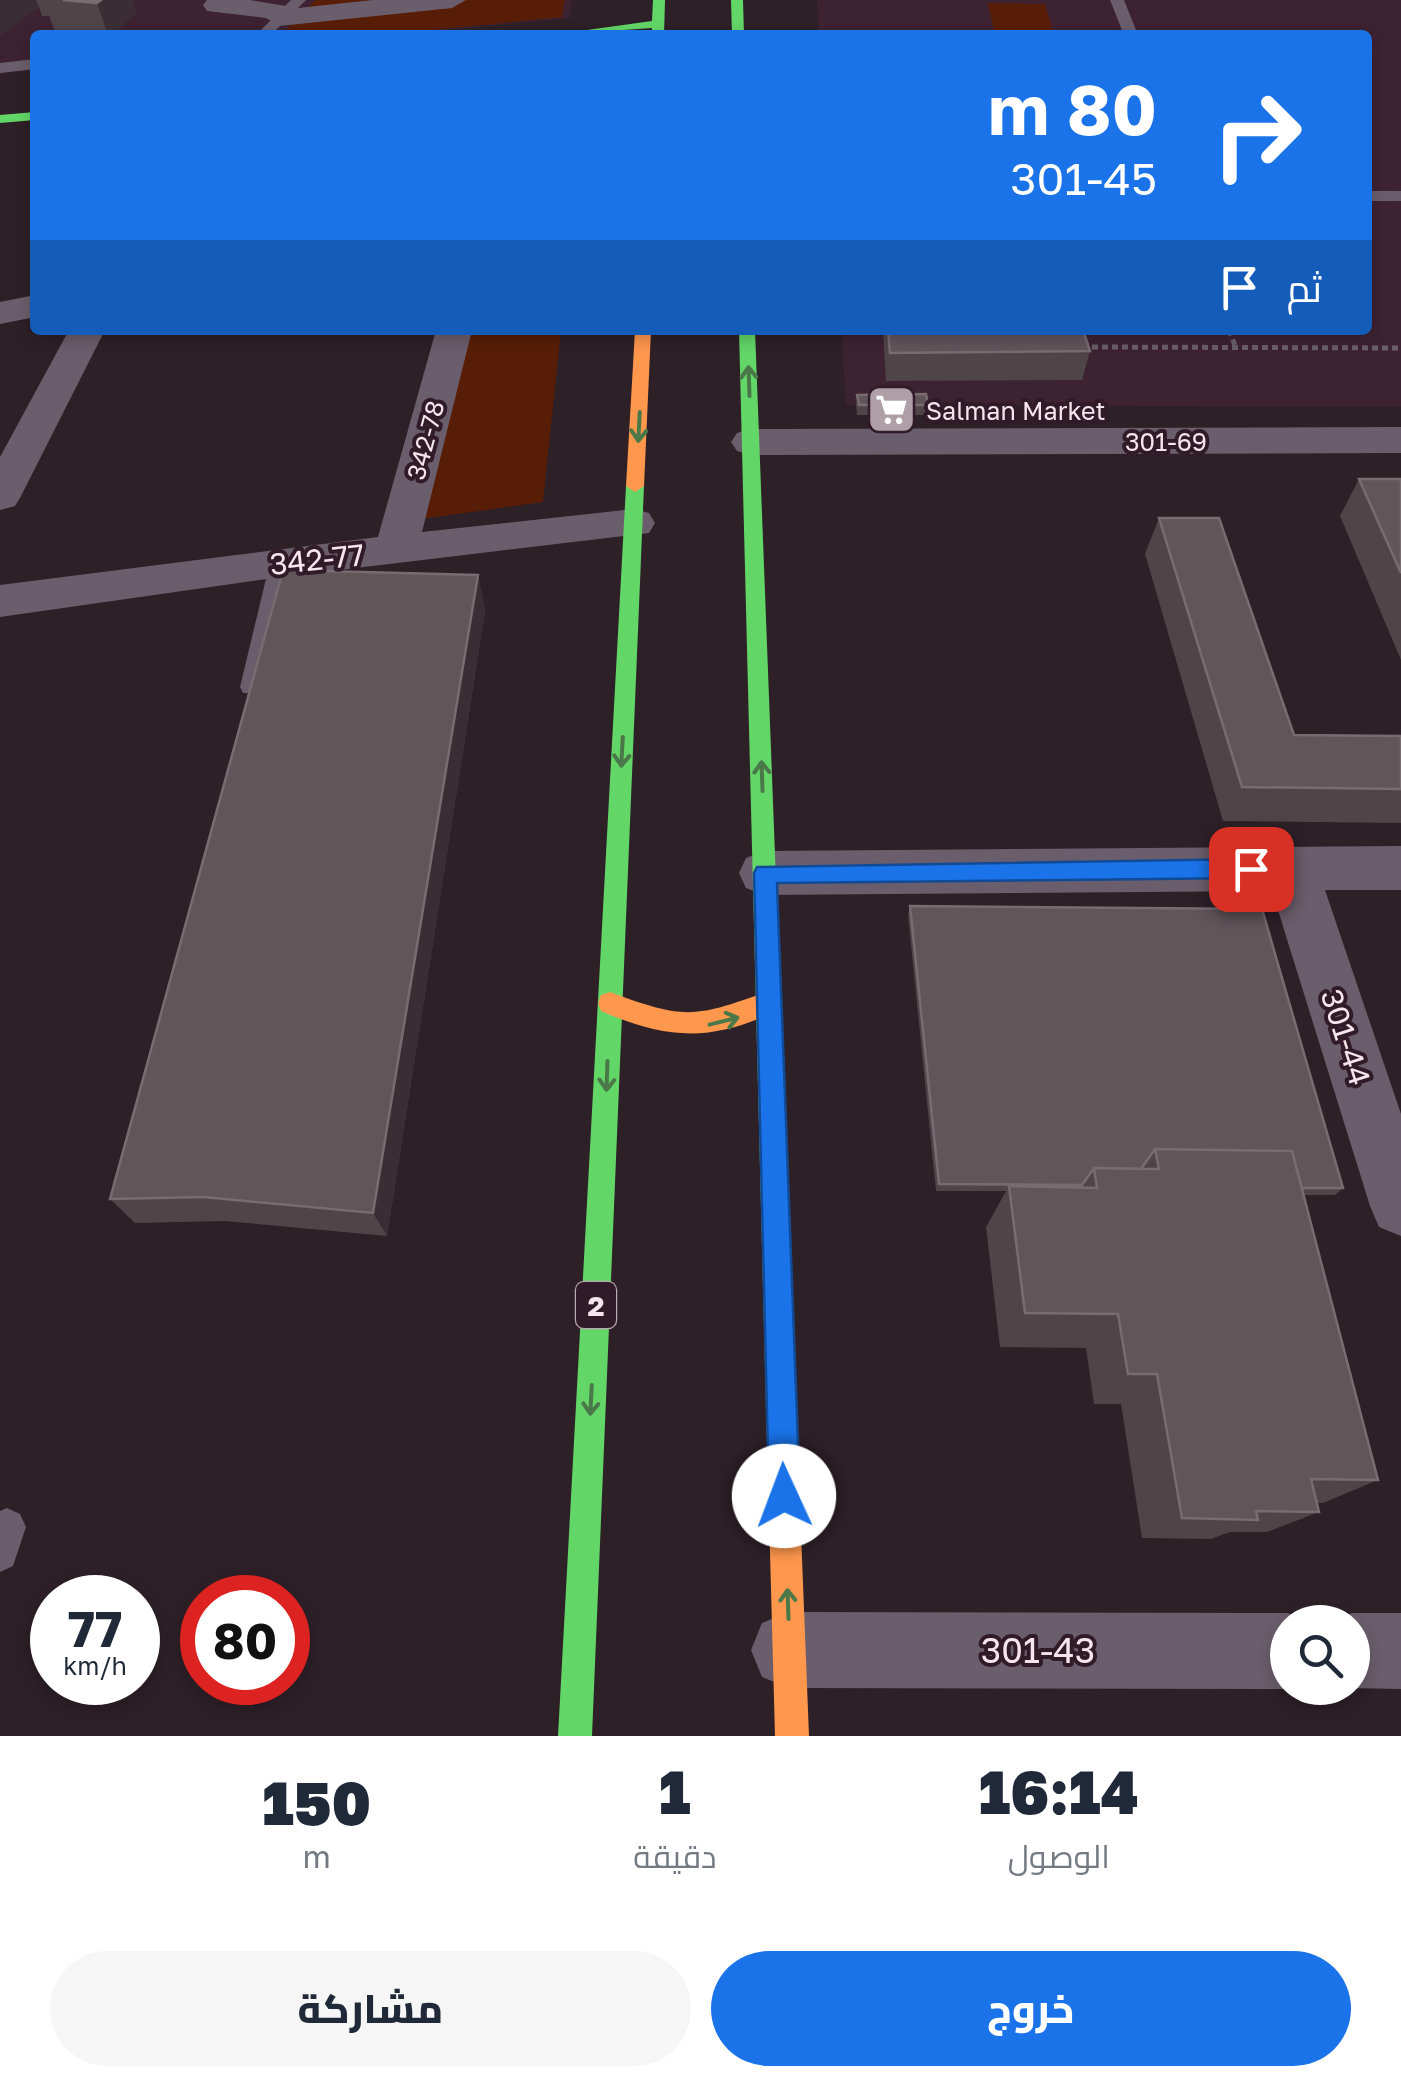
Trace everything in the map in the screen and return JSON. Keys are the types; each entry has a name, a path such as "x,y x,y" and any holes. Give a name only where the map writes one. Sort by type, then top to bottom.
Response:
{"main road":[{"path":"658,30 659,0"},
{"path":"736,0 738,30"},
{"path":"0,119 30,116"},
{"name":"2","path":"575,1736 643,335"},
{"path":"747,335 792,1736"},
{"path":"610,1003 644,1020 686,1027 730,1022 768,1002"}],"street":[{"path":"218,5 282,16 452,0"},
{"path":"0,312 30,307"},
{"path":"6,474 84,335"},
{"name":"342-78","path":"396,550 453,335"},
{"name":"301-69","path":"751,442 1401,440"},
{"name":"342-77","path":"0,601 281,562 634,523"},
{"name":"301-44","path":"1291,868 1401,1206"},
{"path":"765,873 1401,868"},
{"name":"301-43","path":"789,1650 1270,1651"},
{"path":"1370,1651 1401,1651"}],"lane":[{"path":"1118,0 1129,30"},
{"path":"0,68 30,65"},
{"path":"1372,196 1401,196"},
{"path":"246,713 281,562"}],"path":[{"path":"1230,335 1236,348"},
{"path":"1092,347 1401,348"}],"shaded area":[{"path":"0,0 572,0 570,18 447,30 30,30 30,71 0,74"},
{"path":"315,0 565,0 562,17 433,30 286,30"},
{"path":"817,0 1401,0 1401,407 846,405 841,335 1372,335 1372,30 819,30"},
{"path":"988,3 1045,4 1053,30 994,30"},
{"path":"459,335 560,335 543,502 414,520"}],"building":[{"path":"888,335 1085,335 1090,351 890,353"},
{"path":"926,394 928,405 859,405 857,395"},
{"path":"1359,479 1401,479 1401,573"},
{"path":"1159,518 1219,518 1294,735 1401,736 1401,789 1242,787"},
{"path":"283,570 478,575 373,1213 204,1197 110,1199"},
{"path":"910,906 1262,909 1343,1188 1302,1188 1292,1151 1155,1149 1141,1169 1094,1168 1082,1185 939,1184"},
{"path":"1155,1149 1292,1151 1378,1480 1311,1479 1319,1512 1256,1511 1258,1520 1182,1518 1157,1374 1128,1374 1118,1314 1025,1313 1009,1186 1097,1188 1094,1168 1159,1169"}],"traffic: fast":[{"path":"658,30 659,0"},
{"path":"737,0 738,30"},
{"path":"603,30 658,24"},
{"path":"0,119 30,116"},
{"path":"747,335 781,1406"},
{"path":"575,1736 635,486"}],"traffic: slow":[{"path":"635,486 643,335"},
{"path":"610,1003 650,1018 690,1024 729,1019 769,1002"},
{"path":"781,1406 792,1736"}],"place":[{"name":"Salman Market","path":"891,410"}],"route":[{"path":"784,1496 765,873 1251,869"}]}
